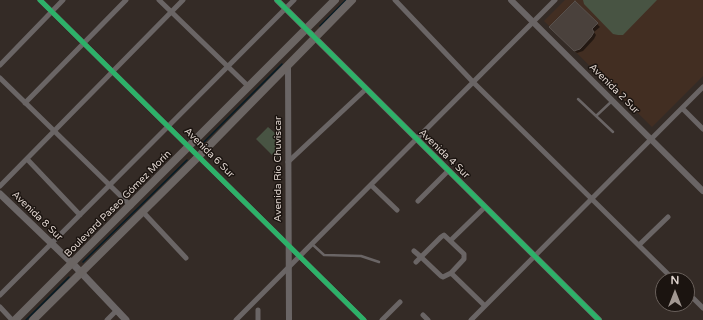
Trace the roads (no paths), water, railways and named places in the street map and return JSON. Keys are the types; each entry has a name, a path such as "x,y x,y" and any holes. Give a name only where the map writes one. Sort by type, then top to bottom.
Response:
{"main road":[{"name":"Boulevard Paseo Gómez Morín","path":"14,320 131,206 335,0"},
{"path":"33,320 199,156 352,0"},
{"path":"288,66 293,43"},
{"name":"Avenida 8 Sur","path":"0,194 72,264 126,320"}],"street":[{"name":"Avenida 6 Sur","path":"40,0 364,320"},
{"path":"0,65 63,0"},
{"path":"26,102 126,0"},
{"path":"159,0 249,87"},
{"path":"0,186 54,130 114,72 183,0"},
{"name":"Avenida 4 Sur","path":"277,0 416,140 599,320"},
{"path":"0,296 294,0"},
{"path":"395,0 474,82 666,272"},
{"name":"Avenida 2 Sur","path":"511,0 703,191"},
{"path":"236,320 555,0"},
{"name":"Avenida Río Chuviscar","path":"288,66 289,320"},
{"path":"0,78 131,206"},
{"path":"471,320 703,87"},
{"path":"288,162 366,89"},
{"path":"682,108 703,129"},
{"path":"27,159 80,215"},
{"path":"418,201 448,171"},
{"path":"371,185 397,210"},
{"path":"451,240 485,207"},
{"path":"143,212 186,258"},
{"path":"639,245 668,217"},
{"path":"414,251 421,257 443,277 451,273 464,256 464,252 451,240 444,236 421,257 416,262"},
{"path":"451,273 485,306"},
{"path":"695,300 703,308"},
{"path":"382,320 400,302"},
{"path":"0,307 14,320"},
{"path":"107,320 117,310"},
{"path":"258,310 258,320"},
{"path":"423,315 428,320"}],"lane":[{"path":"578,99 613,132"},
{"path":"596,116 612,100"},
{"path":"312,244 324,255 361,256 379,262"}],"waterway":[{"path":"320,26 346,0"},
{"path":"201,145 282,64"},
{"path":"83,262 187,160"},
{"path":"26,320 69,277"}]}
